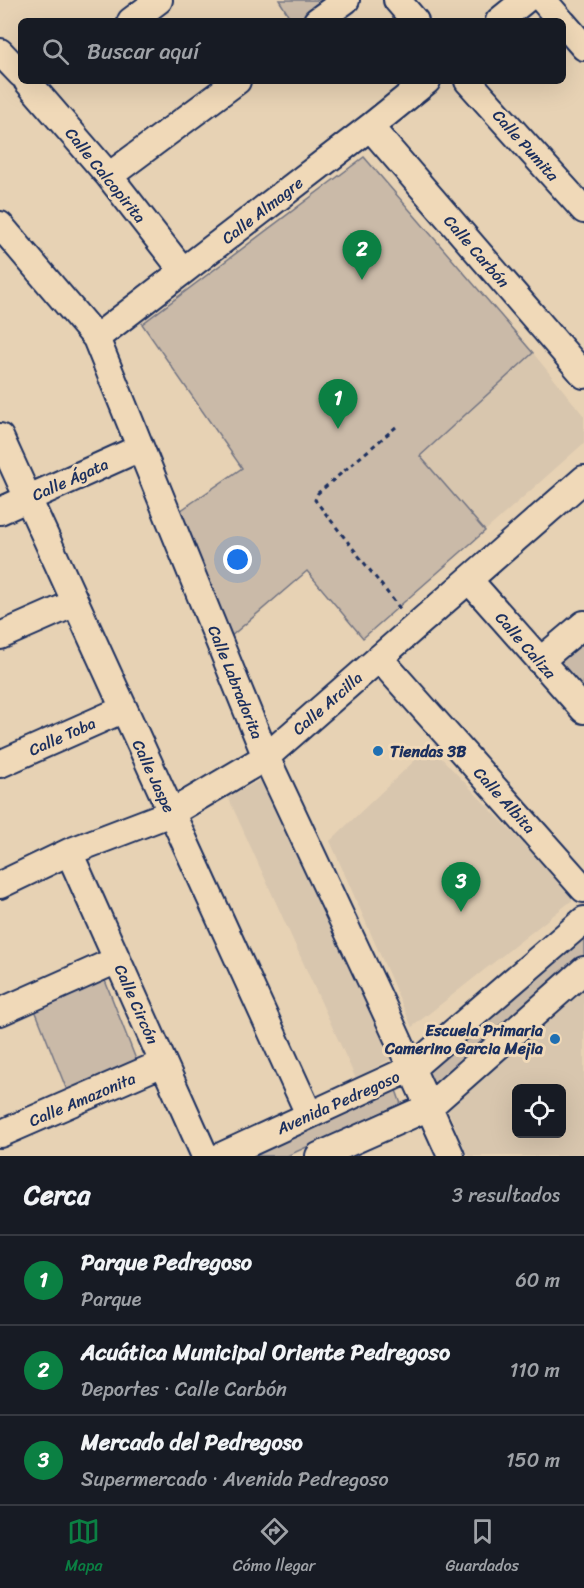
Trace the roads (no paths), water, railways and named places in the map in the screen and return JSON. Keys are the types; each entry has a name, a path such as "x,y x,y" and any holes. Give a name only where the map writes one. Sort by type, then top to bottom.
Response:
{"street":[{"path":"135,18 159,0"},
{"path":"321,18 345,0"},
{"path":"397,0 412,18"},
{"path":"504,18 525,0"},
{"path":"543,0 559,18"},
{"path":"566,27 584,47"},
{"name":"Calle Calcopirita","path":"0,52 18,68"},
{"name":"Calle Calcopirita","path":"36,84 183,271"},
{"path":"109,176 233,84"},
{"name":"Calle Almagre","path":"96,338 423,84"},
{"name":"Calle Pumita","path":"471,84 584,210"},
{"name":"Calle Carbón","path":"370,127 584,375"},
{"name":"Calle Labradorita","path":"0,225 11,256 96,338 266,757 451,1156"},
{"name":"Calle Jaspe","path":"0,437 309,1114"},
{"name":"Calle Ágata","path":"0,511 140,448"},
{"name":"Calle Arcilla","path":"0,885 69,852 171,813 266,757 584,479"},
{"name":"Calle Caliza","path":"469,580 584,710"},
{"path":"0,636 75,603"},
{"path":"540,661 584,624"},
{"name":"Calle Albita","path":"379,658 584,889"},
{"name":"Calle Toba","path":"0,764 124,709"},
{"name":"Calle Circón","path":"69,852 205,1156"},
{"name":"Avenida Pedregoso","path":"221,1156 412,1068 584,920"},
{"path":"0,1012 117,960"},
{"path":"320,1156 429,1107 584,970"},
{"name":"Calle Amazonita","path":"0,1134 163,1063"}],"place":[{"name":"Acuática Municipal Oriente Pedregoso","path":"362,280"},
{"name":"Parque Pedregoso","path":"338,429"},
{"name":"Tiendas 3B","path":"378,751"},
{"name":"Mercado del Pedregoso","path":"461,912"},
{"name":"Escuela Primaria Camerino Garcia Mejia","path":"555,1039"}]}
